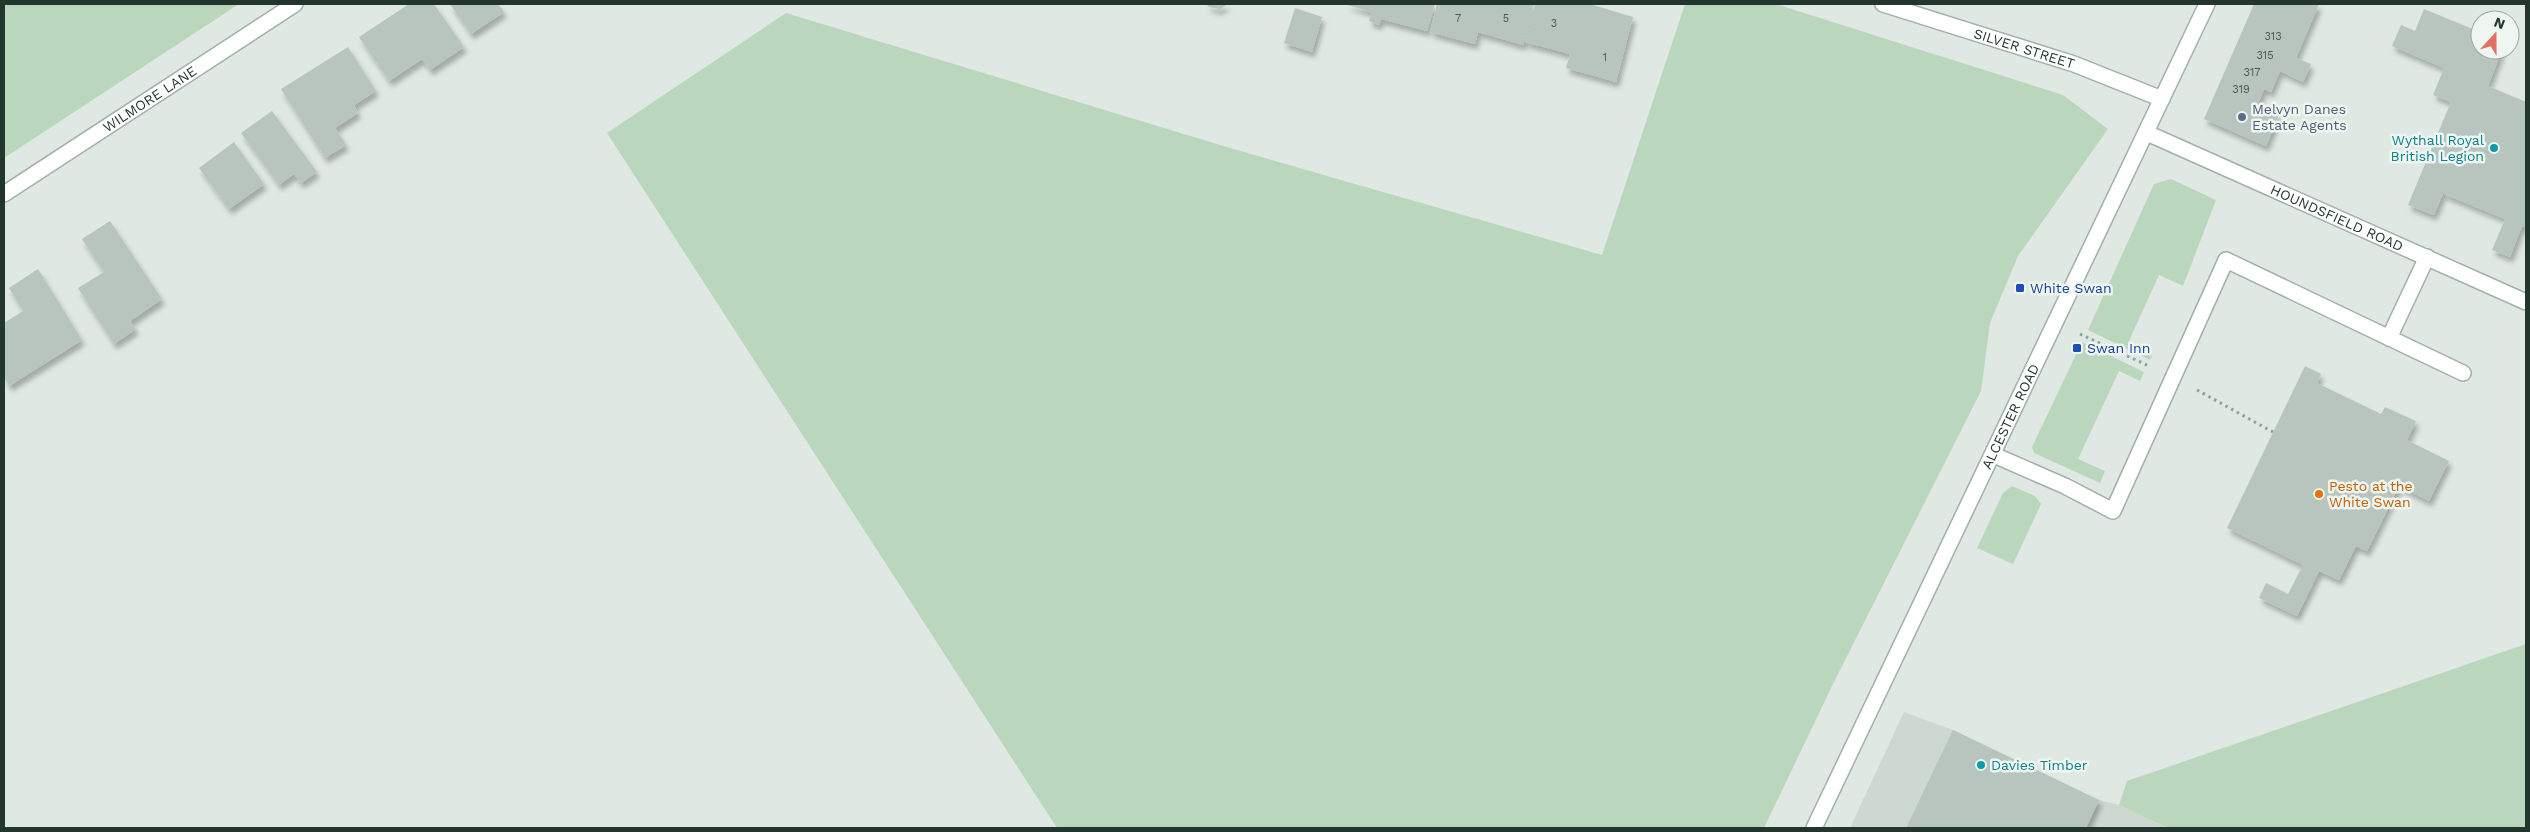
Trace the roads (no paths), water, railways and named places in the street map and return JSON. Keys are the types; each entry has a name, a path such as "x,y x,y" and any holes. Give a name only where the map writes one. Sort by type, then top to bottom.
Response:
{"street":[{"name":"WILMORE LANE","path":"4,194 295,4"},
{"name":"SILVER STREET","path":"1883,4 2074,64 2162,99"},
{"name":"ALCESTER ROAD","path":"1818,827 2207,4"},
{"name":"HOUNDSFIELD ROAD","path":"2146,133 2526,302"},
{"path":"2390,338 2427,257"},
{"path":"1994,455 2065,486 2113,511 2226,260 2463,373"}],"place":[{"name":"Melvyn Danes Estate Agents","path":"2242,117"},
{"name":"Wythall Royal British Legion","path":"2494,148"},
{"name":"White Swan","path":"2020,288"},
{"name":"Swan Inn","path":"2077,348"},
{"name":"Pesto at the White Swan","path":"2319,494"},
{"name":"Davies Timber","path":"1981,765"}]}
